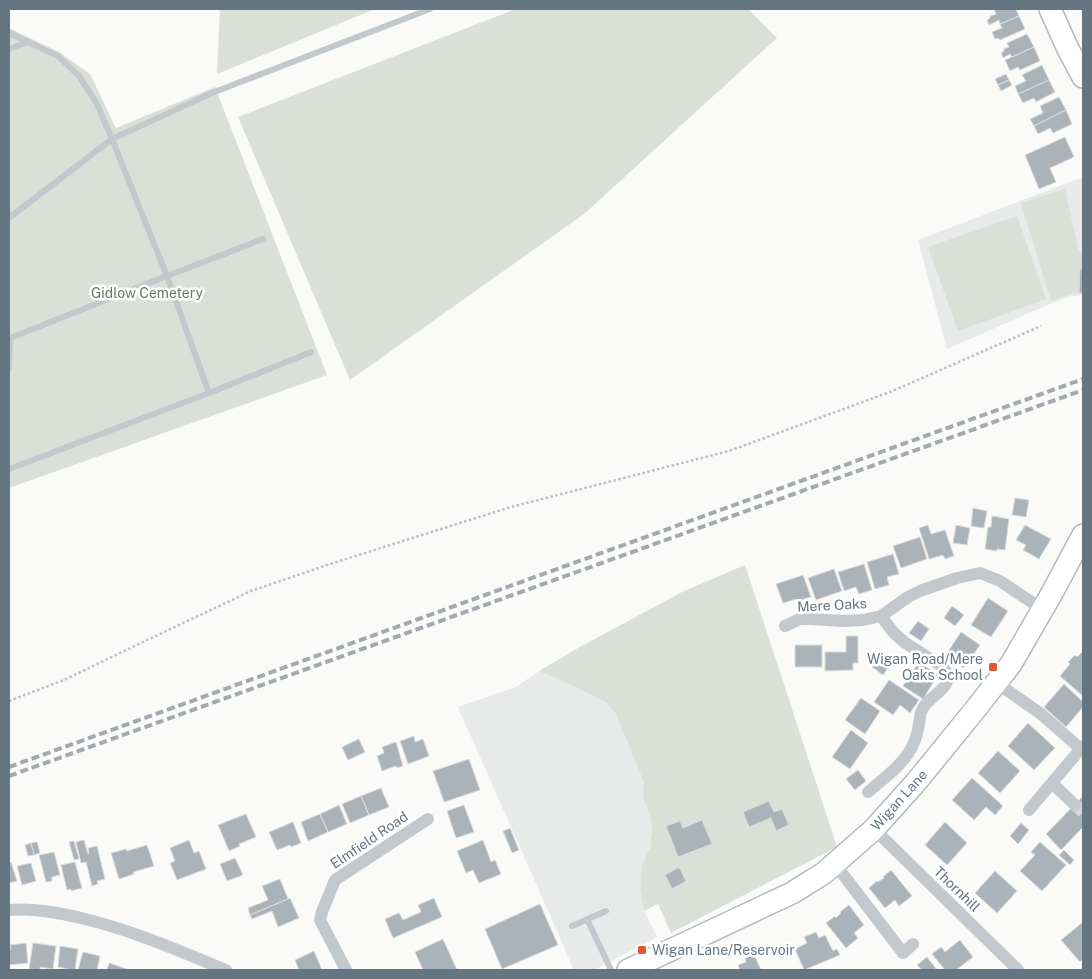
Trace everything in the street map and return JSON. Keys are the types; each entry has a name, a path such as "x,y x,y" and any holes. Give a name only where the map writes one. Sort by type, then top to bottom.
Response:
{"highway":[{"path":"1050,9 1083,77"},
{"name":"Wigan Lane","path":"628,970 792,894 824,873 874,829 911,788 1011,664 1081,546"}],"street":[{"name":"Mere Oaks","path":"785,626 800,619 843,621 863,620 881,616 920,591 957,578 980,573 1000,581 1042,609"},
{"name":"Mere Oaks","path":"868,792 895,769 907,755 916,737 921,712 928,701 948,682 947,672 943,667 904,642 894,633 881,616"},
{"path":"996,682 1041,714 1082,748 1029,810"},
{"path":"1052,783 1075,805"},
{"name":"Elmfield Road","path":"346,970 320,920 335,880 428,819"},
{"name":"Thornhill","path":"874,829 1018,970"},
{"path":"835,864 903,953 913,944"},
{"path":"9,910 38,910 102,923 146,938 226,970"}],"lane":[{"path":"9,218 112,139 212,93 430,9"},
{"path":"9,33 58,56 80,76 97,104 167,276 209,393"},
{"path":"9,49 28,42"},
{"path":"9,367 9,338 263,240"},
{"path":"9,469 311,352"},
{"path":"572,926 606,911"},
{"path":"587,919 610,970"}],"path":[{"path":"9,701 64,680 252,591 330,564 511,507 729,451 890,392 1041,326"}],"shaded area":[{"path":"1083,177 1083,295 1072,296 1050,304 947,349 918,240"},
{"path":"539,671 607,702 616,714 645,782 643,796 651,820 652,832 640,890 644,911 657,937 594,970 574,970 458,707 516,687"}],"green space":[{"path":"220,9 375,9 217,74"},
{"path":"516,9 748,9 777,38 584,214 350,380 238,117"},
{"name":"Gidlow Cemetery","path":"9,28 59,52 90,74 116,128 215,87 327,375 9,488"},
{"path":"1065,189 1078,249 1083,255 1083,269 1080,269 1079,293 1073,293 1051,301 1021,203"},
{"path":"1017,216 1046,299 958,331 928,247"},
{"path":"745,565 837,847 671,933 658,904 644,911 640,890 642,866 649,849 652,832 651,820 643,796 644,782 616,714 606,702 539,671 682,592"}],"building":[{"path":"994,9 1016,9 1019,16 1000,24 999,20 989,25 987,20 990,16 996,14"},
{"path":"1019,16 1025,29 1000,40 998,38 995,39 992,32 1002,28 1000,24"},
{"path":"1027,34 1034,47 1012,57 1010,54 1003,58 1001,53 1009,47 1007,43"},
{"path":"1034,47 1040,61 1020,70 1018,67 1010,71 1005,60"},
{"path":"1042,65 1049,80 1018,94 1015,86 1026,81 1022,75"},
{"path":"1006,74 1009,80 998,85 995,79"},
{"path":"1009,80 1012,85 1001,91 998,85"},
{"path":"1049,80 1055,92 1036,102 1034,98 1023,103 1018,94"},
{"path":"1059,97 1066,110 1034,126 1030,119 1043,113 1040,106"},
{"path":"1066,110 1072,124 1053,133 1050,128 1038,134 1034,126"},
{"path":"1065,137 1074,157 1050,168 1056,182 1039,189 1025,155"},
{"path":"1080,269 1083,269 1083,293 1079,293"},
{"path":"1015,498 1029,500 1026,517 1012,515"},
{"path":"973,508 987,511 984,528 971,526"},
{"path":"992,516 1009,519 1005,550 985,549 988,527 991,527"},
{"path":"928,525 931,534 945,530 954,556 945,559 943,555 929,559 919,528"},
{"path":"956,525 970,528 967,545 953,543"},
{"path":"1025,525 1051,539 1039,559 1023,550 1026,545 1016,540"},
{"path":"920,537 927,559 901,568 893,546"},
{"path":"893,554 899,574 887,577 889,585 875,589 867,562"},
{"path":"864,564 872,590 859,594 856,587 844,591 838,572"},
{"path":"834,569 842,591 816,600 808,578"},
{"path":"803,575 811,597 783,603 776,584"},
{"path":"988,598 1008,611 991,637 971,625"},
{"path":"952,606 964,615 955,626 944,618"},
{"path":"918,621 929,629 921,641 909,633"},
{"path":"961,632 980,645 964,668 945,656"},
{"path":"846,636 858,636 858,663 853,663 853,670 825,671 825,652 846,652"},
{"path":"795,645 822,645 822,667 795,667"},
{"path":"1083,651 1083,696 1060,676 1070,664 1068,662 1075,655 1077,657"},
{"path":"880,656 891,664 883,675 872,667"},
{"path":"919,662 938,675 923,699 903,686"},
{"path":"889,680 919,700 910,713 900,705 893,715 874,702"},
{"path":"1064,684 1083,702 1083,707 1066,727 1044,707"},
{"path":"861,698 880,711 865,734 845,720"},
{"path":"1028,723 1055,748 1034,770 1008,746"},
{"path":"851,730 868,743 850,769 832,757"},
{"path":"414,736 415,742 423,739 429,756 408,764 400,741"},
{"path":"359,739 365,752 348,760 342,747"},
{"path":"396,742 403,766 397,768 396,766 382,771 377,756 384,753 382,747"},
{"path":"998,751 1020,771 1000,793 978,773"},
{"path":"469,759 480,790 444,802 433,771"},
{"path":"858,770 866,781 855,790 846,779"},
{"path":"972,778 1003,806 995,815 986,807 974,820 952,800"},
{"path":"381,788 389,807 369,815 361,796"},
{"path":"361,796 369,815 350,823 342,804"},
{"path":"1083,796 1083,827 1061,850 1046,834"},
{"path":"769,801 774,812 782,809 789,825 776,831 771,818 749,827 743,812"},
{"path":"339,805 347,824 328,832 320,814"},
{"path":"464,805 474,832 456,838 447,811"},
{"path":"246,814 256,837 239,844 240,846 229,851 218,825"},
{"path":"320,814 328,832 308,841 301,822"},
{"path":"702,820 712,844 678,857 666,826 680,821 683,828"},
{"path":"293,822 301,843 277,850 269,832"},
{"path":"945,822 967,843 947,865 925,845"},
{"path":"1021,823 1029,830 1018,844 1010,836"},
{"path":"510,828 519,850 512,853 503,831"},
{"path":"84,840 88,854 88,848 97,846 105,879 97,881 98,884 92,886 86,862 81,863 76,842"},
{"path":"189,840 194,853 199,851 206,869 177,880 170,863 175,861 170,848"},
{"path":"483,840 491,862 495,860 501,874 479,883 473,870 466,873 457,851"},
{"path":"74,841 79,859 74,860 69,842"},
{"path":"37,842 40,853 34,855 31,843"},
{"path":"1040,842 1066,865 1042,891 1020,871 1035,855 1031,852"},
{"path":"31,843 34,855 28,856 25,845"},
{"path":"147,845 154,866 133,872 134,874 119,879 111,853 126,849 127,851"},
{"path":"1064,850 1074,860 1070,865 1059,855"},
{"path":"54,852 60,875 52,877 52,881 46,882 39,855"},
{"path":"235,858 243,875 227,881 220,864"},
{"path":"11,862 17,881 9,883 9,863"},
{"path":"75,862 82,888 71,891 71,889 67,890 61,865"},
{"path":"31,863 36,881 22,885 17,866"},
{"path":"679,867 686,881 672,889 665,875"},
{"path":"891,870 912,896 899,906 895,900 885,908 869,888 884,878"},
{"path":"995,871 1017,891 997,913 975,893"},
{"path":"280,879 288,899 250,915 248,908 268,900 262,886"},
{"path":"290,898 299,918 278,927 272,911 252,919 250,915"},
{"path":"434,898 442,917 393,938 385,919 399,913 403,920 421,912 418,905"},
{"path":"540,904 558,945 502,969 485,929"},
{"path":"849,905 864,925 854,933 858,938 846,948 826,923 835,916 836,918"},
{"path":"1083,922 1083,959 1080,962 1061,940"},
{"path":"816,932 819,938 825,935 833,951 837,949 840,955 804,970 795,949 807,943 804,937"},
{"path":"443,939 457,970 423,970 415,952"},
{"path":"960,940 973,957 956,970 945,970 932,954 941,947 945,952"},
{"path":"26,943 28,963 9,965 10,945"},
{"path":"33,943 56,946 53,969 40,967 40,970 29,969"},
{"path":"60,946 78,949 75,970 58,967"},
{"path":"314,951 322,970 299,970 295,960"},
{"path":"83,952 100,956 97,970 78,970"},
{"path":"754,954 761,970 740,970 738,965 746,962 745,958"},
{"path":"927,957 937,970 920,970 917,965"},
{"path":"109,963 127,969 107,970"}],"tunnel":[{"path":"1075,805 1083,812"}],"railway":[{"path":"9,767 1083,379"},
{"path":"9,776 1083,390"}],"place":[{"name":"Wigan Road/Mere Oaks School","path":"993,667"},
{"name":"Wigan Lane/Reservoir","path":"642,950"}]}
